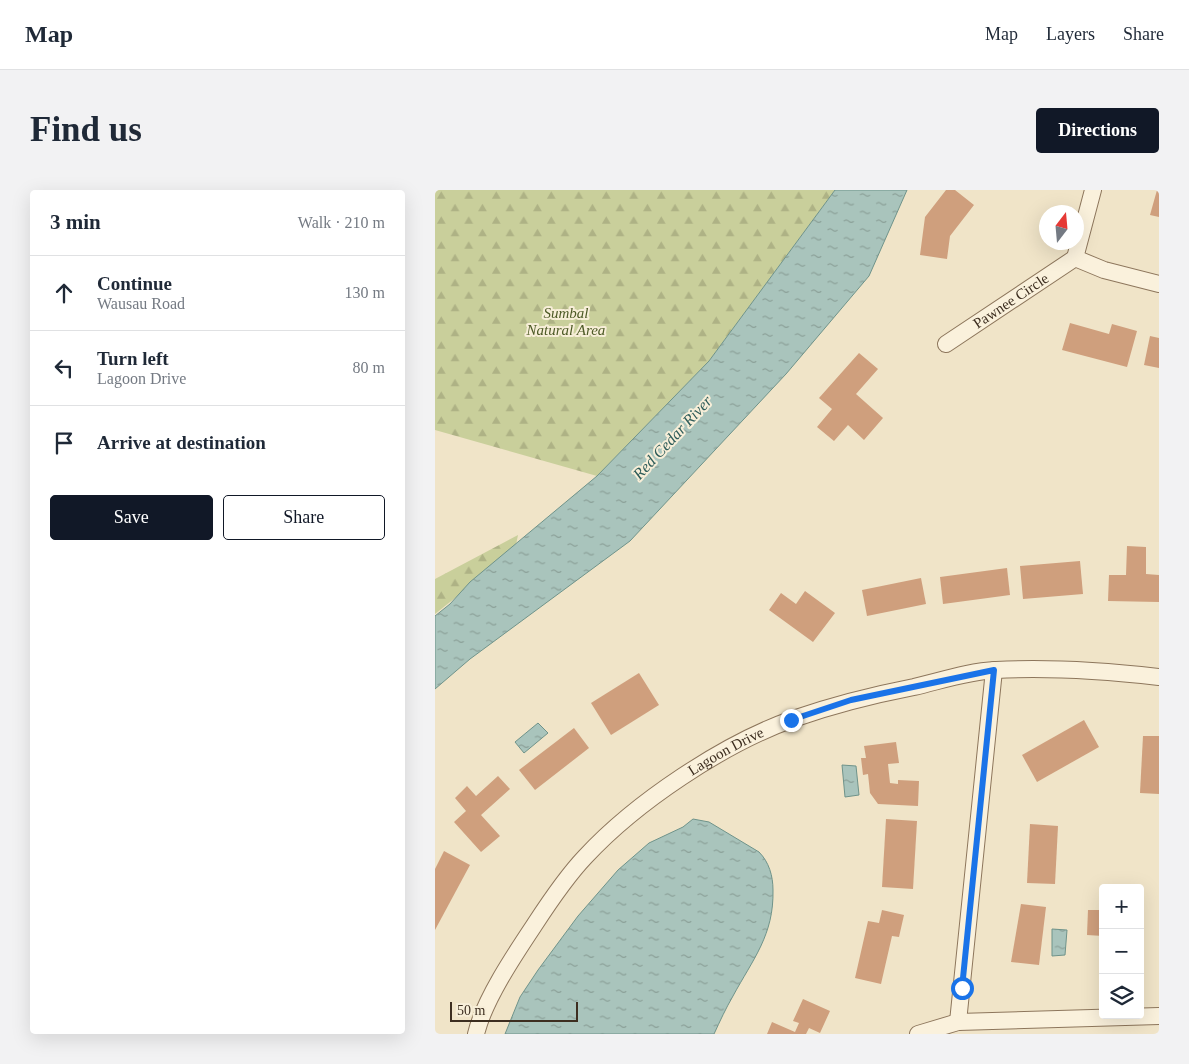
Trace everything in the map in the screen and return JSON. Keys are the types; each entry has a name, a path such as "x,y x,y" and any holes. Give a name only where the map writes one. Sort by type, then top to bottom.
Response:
{"street":[{"path":"1093,190 1075,258 1104,270 1159,284"},
{"name":"Pawnee Circle","path":"946,344 1075,258"},
{"path":"958,1022 994,670"},
{"name":"Lagoon Drive","path":"476,1034 480,1019 524,940 552,898 585,857 629,818 681,778 732,747 791,720 851,700 994,670 1110,672 1159,677"},
{"path":"918,1034 958,1022 1159,1016"}],"green space":[{"name":"Sumbal Natural Area","path":"435,190 835,190 709,361 597,476 435,430"},
{"path":"518,535 515,550 435,614 435,579"}],"water":[{"name":"Red Cedar River","path":"835,190 907,190 869,276 786,374 630,541 470,659 435,689 435,616 450,604 470,582 597,476 709,361"},
{"path":"538,723 548,733 524,753 515,742"},
{"path":"842,765 856,766 859,795 845,797"},
{"path":"693,819 709,822 759,852 768,865 773,885 770,920 766,934 714,1034 505,1034 520,997 538,970 578,916 618,870 649,843 683,827"},
{"path":"1052,929 1067,930 1065,955 1052,956"}],"building":[{"path":"946,190 955,190 974,205 950,236 947,259 920,255 925,217"},
{"path":"1157,190 1159,190 1159,217 1150,215"},
{"path":"1070,323 1109,334 1112,324 1137,331 1127,367 1062,350"},
{"path":"1150,336 1159,338 1159,368 1144,365"},
{"path":"859,353 878,369 856,394 883,418 864,440 848,425 834,441 817,427 832,409 819,398"},
{"path":"1127,546 1146,547 1146,574 1159,575 1159,602 1108,601 1109,575 1126,575"},
{"path":"1080,561 1083,594 1023,599 1020,566"},
{"path":"1007,568 1010,595 943,604 940,577"},
{"path":"921,578 926,604 867,616 862,590"},
{"path":"805,591 835,613 813,642 769,610 781,593 796,604"},
{"path":"639,673 659,705 611,735 591,703"},
{"path":"1084,720 1099,747 1037,782 1022,755"},
{"path":"574,728 589,748 535,790 519,770"},
{"path":"1143,736 1159,736 1159,794 1140,793"},
{"path":"896,742 899,763 888,764 890,783 898,784 898,780 919,781 918,806 878,804 870,793 868,774 863,775 861,758 866,758 864,746"},
{"path":"498,776 510,789 481,815 500,836 481,852 454,822 466,811 455,798 467,786 476,796"},
{"path":"886,819 917,821 913,889 882,887"},
{"path":"1030,824 1058,826 1055,884 1027,883"},
{"path":"444,851 470,865 435,930 435,869"},
{"path":"1021,904 1046,907 1039,965 1011,962"},
{"path":"882,910 904,915 899,937 892,936 881,984 855,978 868,921 879,923"},
{"path":"1088,910 1099,910 1099,936 1087,935"},
{"path":"803,999 830,1011 820,1033 809,1028 806,1034 767,1034 772,1022 795,1032 799,1023 793,1021"}],"route":[{"path":"791,720 851,700 994,670 962,988"}]}
